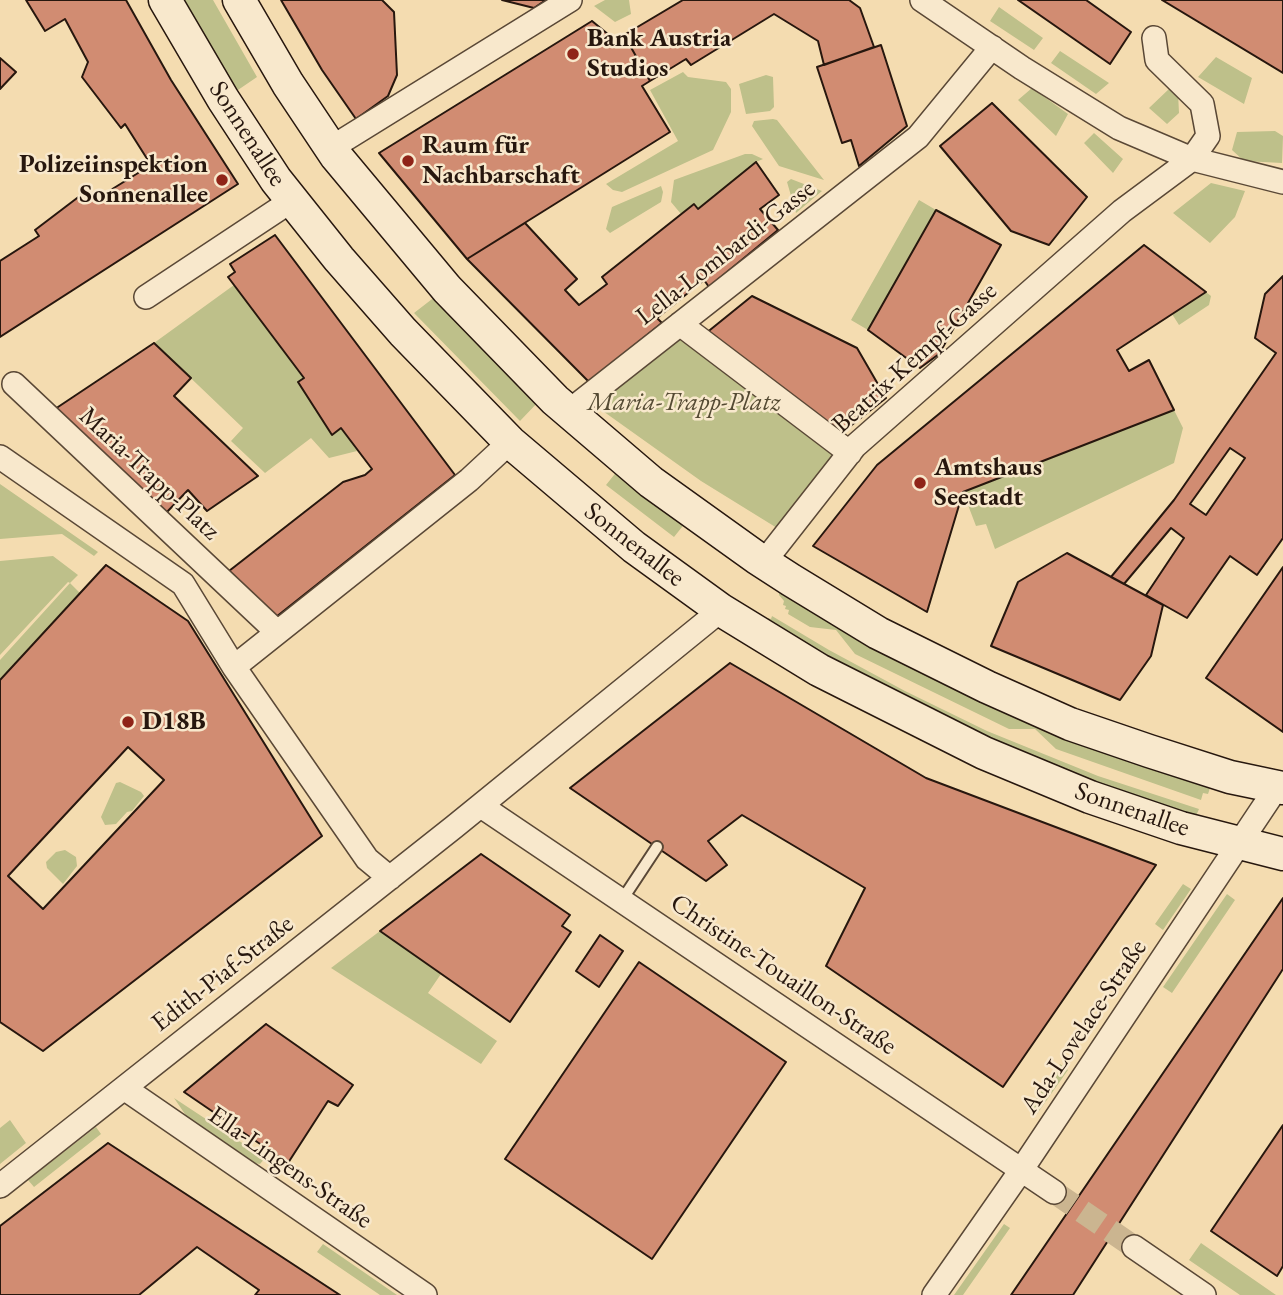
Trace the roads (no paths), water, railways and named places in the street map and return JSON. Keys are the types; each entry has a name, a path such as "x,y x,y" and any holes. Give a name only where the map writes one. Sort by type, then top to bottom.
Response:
{"street":[{"name":"Sonnenallee","path":"165,0 223,99 291,201 402,332 510,442 611,530 721,610 819,670 984,753 1090,797 1181,828 1283,854"},
{"path":"239,0 288,84 331,148 355,181 447,289 568,412 651,482 764,562 878,633 987,687 1070,724 1230,777 1280,788"},
{"path":"331,148 570,0"},
{"path":"922,0 1119,128 1192,159 1283,182"},
{"path":"1154,38 1157,60 1202,104 1209,136 1192,159"},
{"name":"Lella-Lombardi-Gasse","path":"568,412 918,137 992,47"},
{"name":"Beatrix-Kempf-Gasse","path":"764,562 850,453 1122,211 1192,159"},
{"path":"146,297 291,201"},
{"path":"680,324 850,453"},
{"name":"Maria-Trapp-Platz","path":"14,384 277,632"},
{"path":"234,667 469,480 510,442"},
{"path":"0,457 183,584 234,667 367,859 390,878"},
{"path":"481,806 721,610"},
{"name":"Ada-Lovelace-Straße","path":"934,1295 1280,788"},
{"name":"Edith-Piaf-Straße","path":"0,1186 481,806"},
{"name":"Christine-Touaillon-Straße","path":"481,806 1054,1192"},
{"name":"Ella-Lingens-Straße","path":"124,1088 425,1295"},
{"path":"1134,1247 1204,1295"}],"lane":[{"path":"622,900 657,847"}],"tunnel":[{"path":"1054,1192 1134,1247"}],"place":[{"name":"Bank Austria Studios","path":"573,54"},
{"name":"Raum für Nachbarschaft","path":"408,161"},
{"name":"Polizeiinspektion Sonnenallee","path":"222,180"},
{"name":"Amtshaus Seestadt","path":"920,483"},
{"name":"D18B","path":"128,722"}]}
